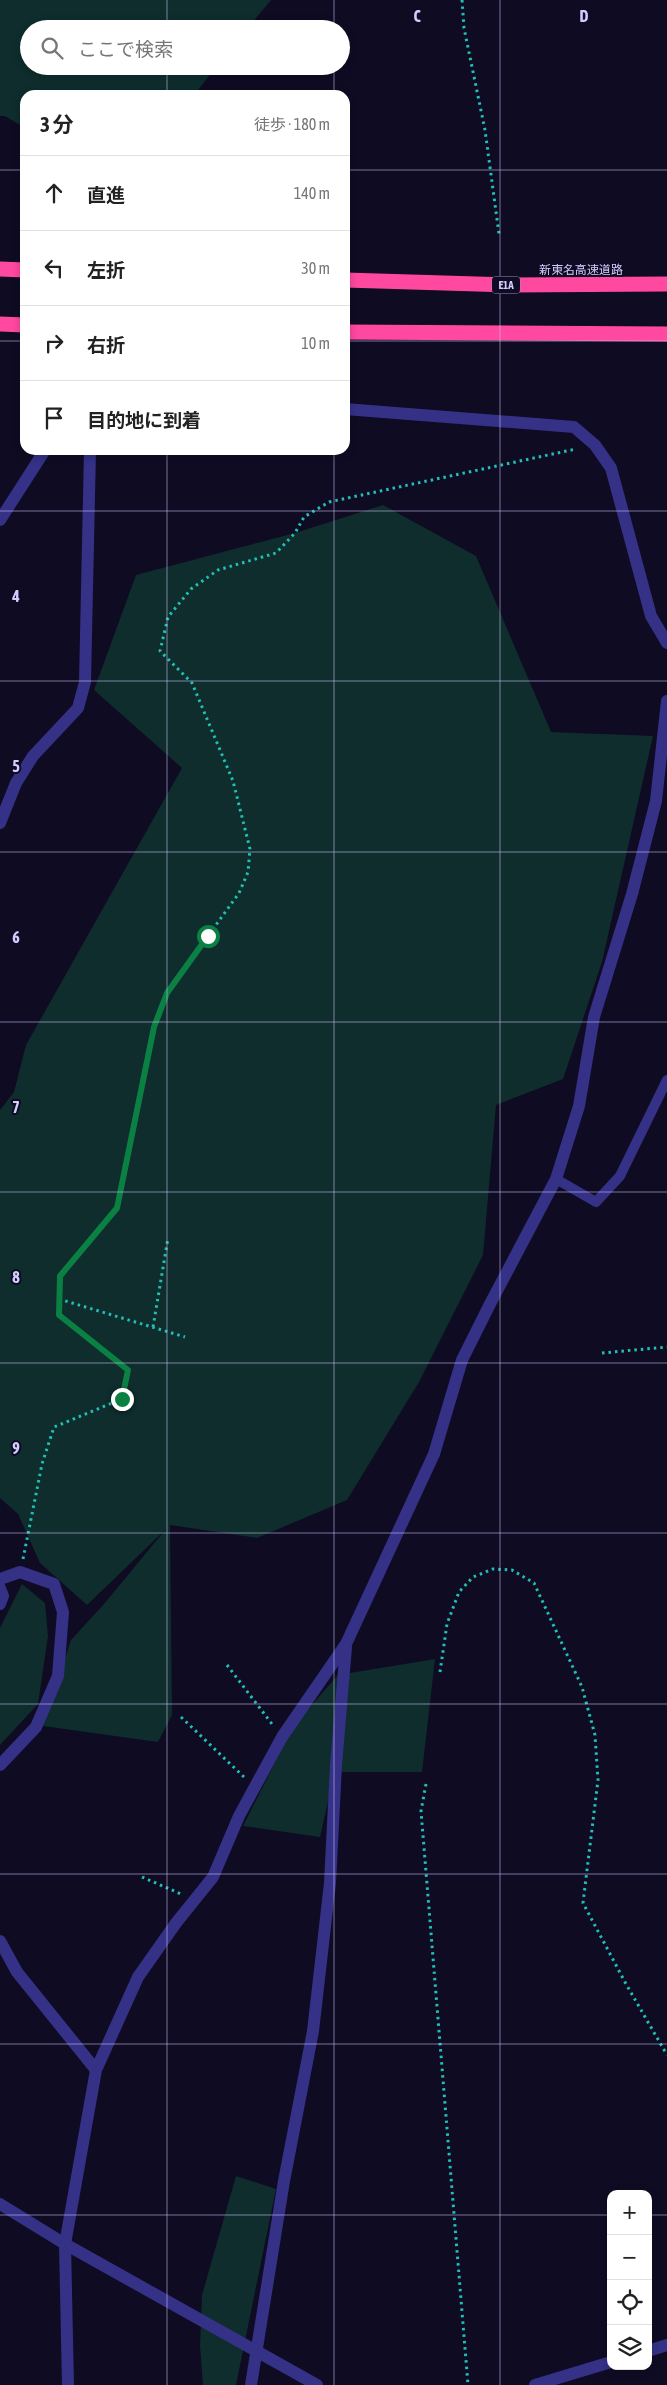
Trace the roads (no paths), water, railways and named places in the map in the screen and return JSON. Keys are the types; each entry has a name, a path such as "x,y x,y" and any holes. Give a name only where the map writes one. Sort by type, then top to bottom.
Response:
{"highway":[{"path":"0,269 20,270"},
{"name":"新東名高速道路","path":"350,280 510,285 667,284"},
{"path":"0,324 20,325"},
{"path":"350,332 667,334"}],"street":[{"path":"350,409 574,426 595,445 611,468 651,616 667,643"},
{"path":"0,520 42,455"},
{"path":"0,823 16,783 33,756 78,708 85,682 90,455"},
{"path":"68,2385 65,2244 96,2070 138,1977 213,1877 239,1816 282,1738 346,1644 434,1454 462,1360 556,1179 579,1106 594,1017 632,894 656,801 667,701"},
{"path":"0,1579 20,1572 54,1584 63,1612 58,1676 36,1728 0,1764"},
{"path":"0,1588 3,1596 0,1604"},
{"path":"250,2385 284,2181 313,2031 330,1883 336,1765 346,1644"},
{"path":"0,1941 16,1972 96,2070"},
{"path":"0,2204 65,2244 317,2385"},
{"path":"652,2350 667,2346"},
{"path":"535,2385 607,2363"}],"lane":[{"path":"556,1179 596,1202 620,1176 667,1080"}]}
